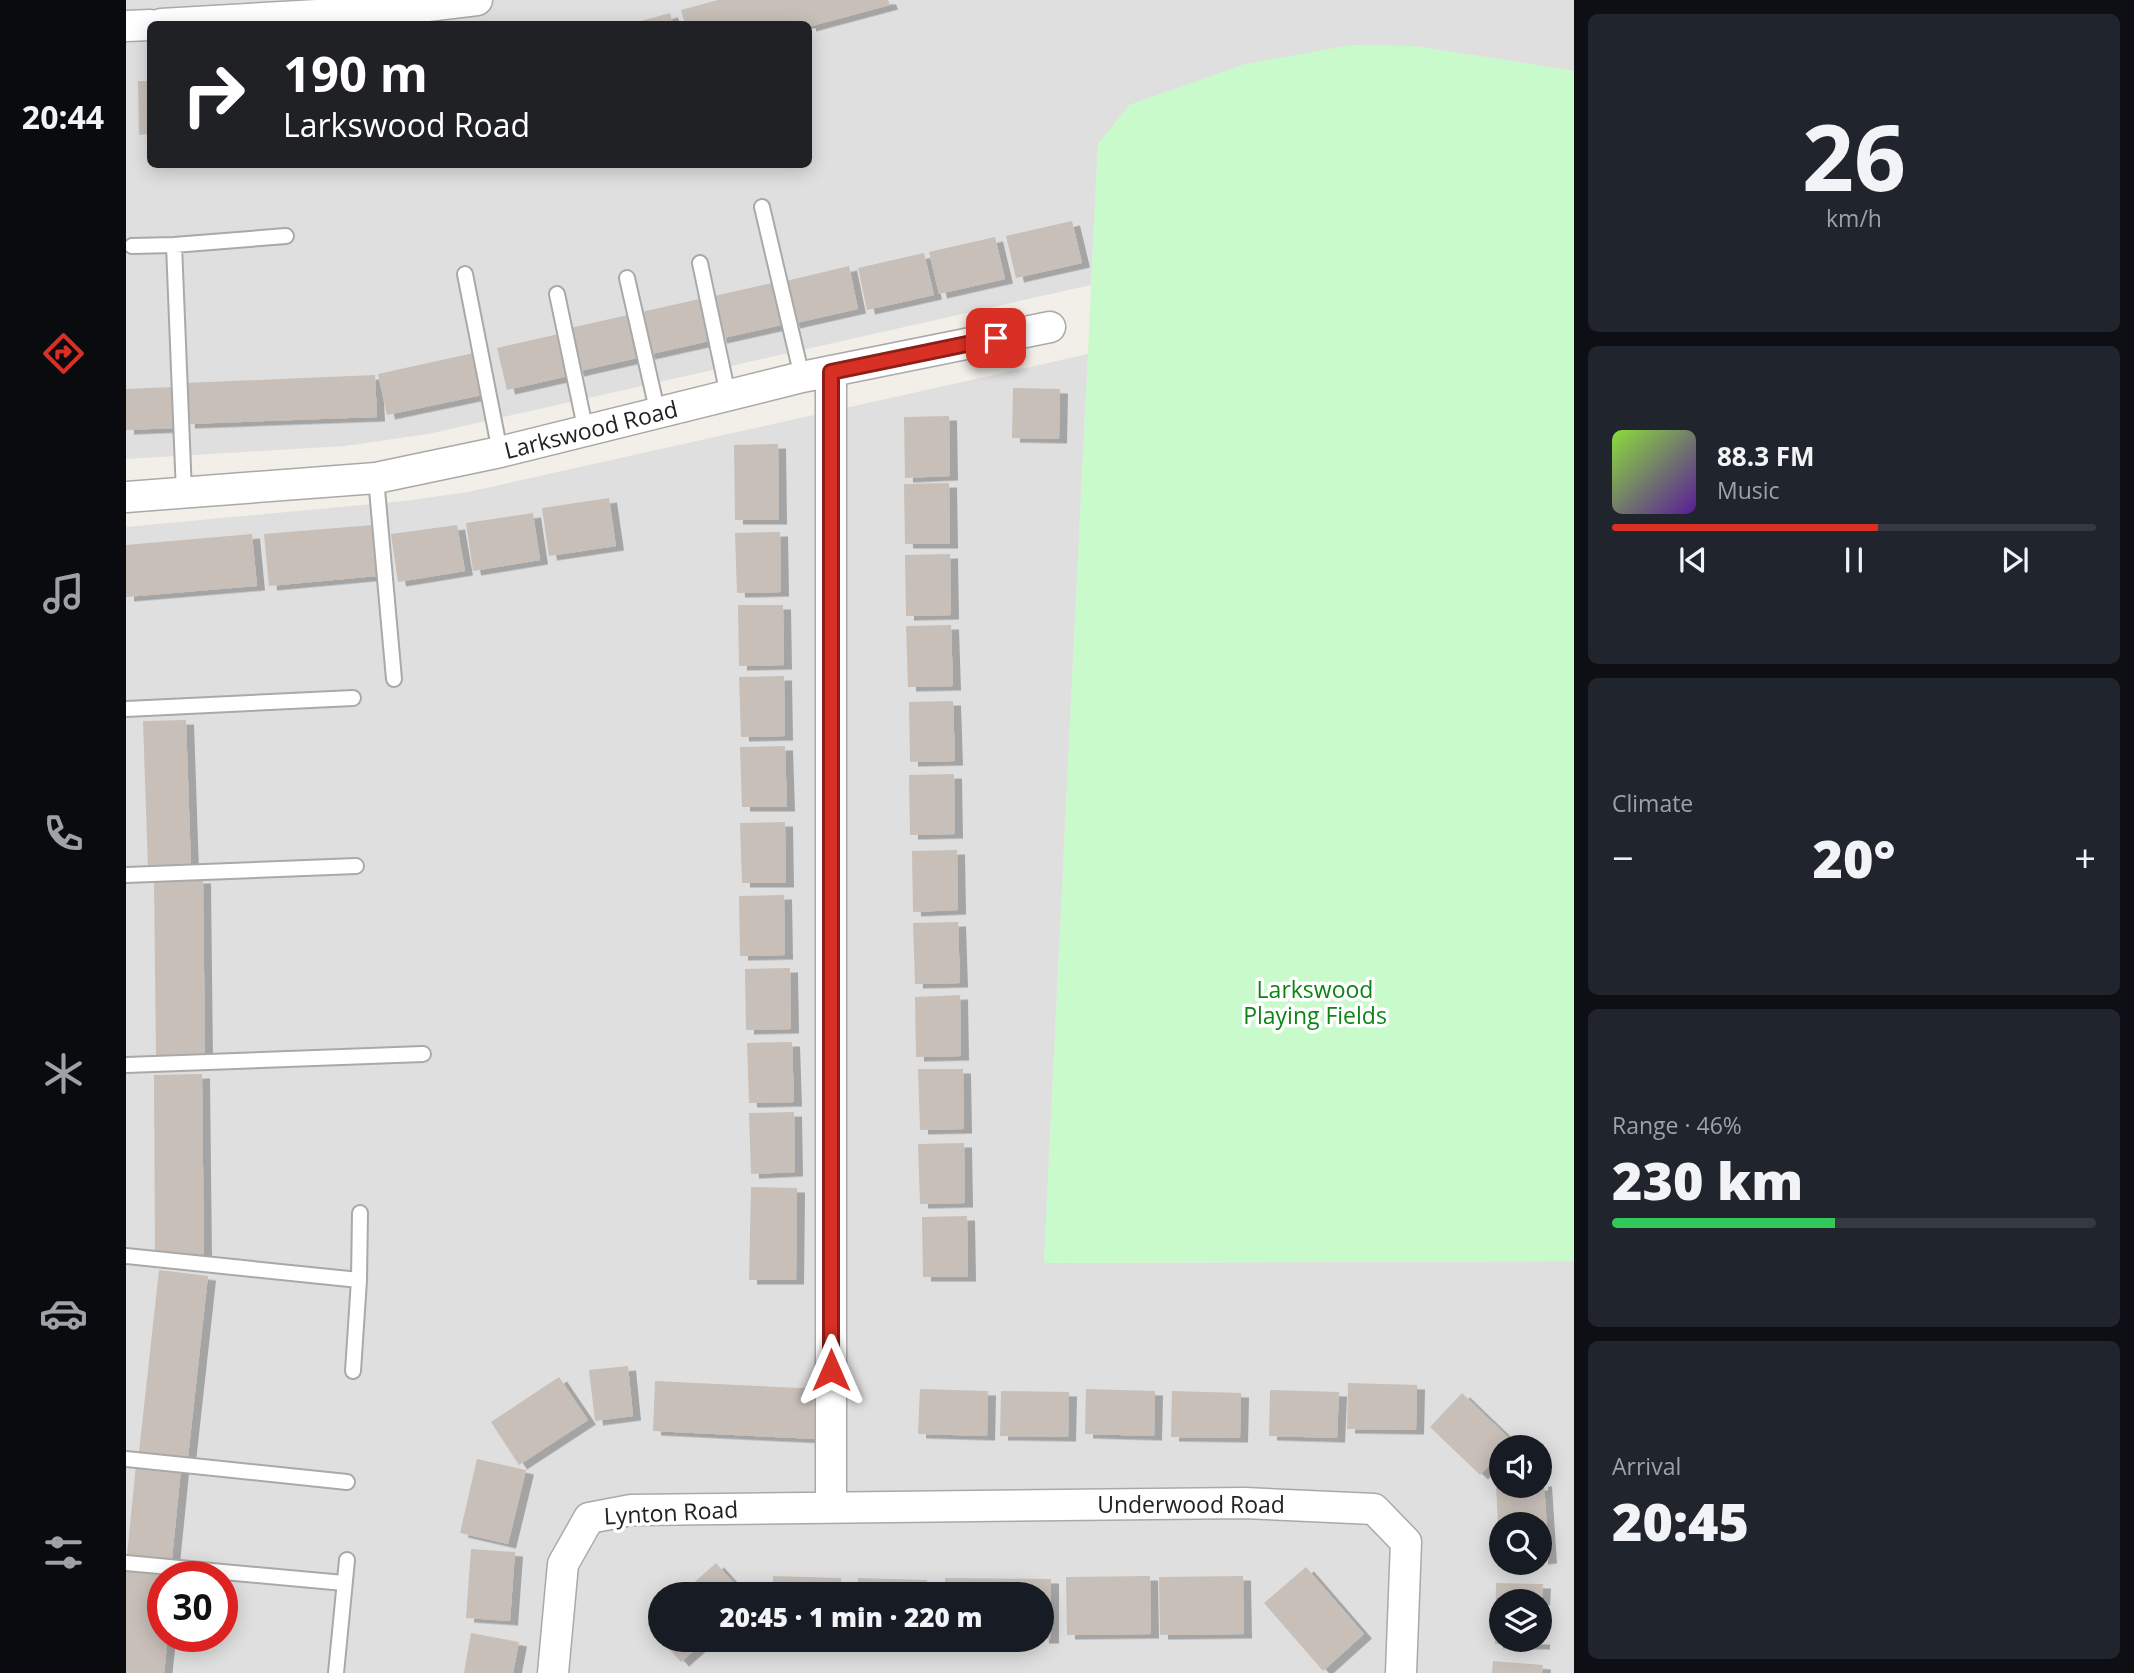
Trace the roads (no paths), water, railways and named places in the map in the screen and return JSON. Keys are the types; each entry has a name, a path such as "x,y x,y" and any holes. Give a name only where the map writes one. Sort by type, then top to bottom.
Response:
{"street":[{"path":"212,21 386,11 477,0"},
{"path":"126,26 147,25"},
{"name":"Larkswood Road","path":"126,496 376,478 586,432 802,377 1050,327"},
{"path":"831,372 831,1507"},
{"name":"Underwood Road","path":"831,1507 1244,1503 1374,1509 1406,1542 1401,1673"},
{"name":"Lynton Road","path":"553,1673 563,1564 589,1518 631,1510 831,1507"}],"lane":[{"path":"762,207 802,377"},
{"path":"132,246 286,236"},
{"path":"174,245 184,493"},
{"path":"700,263 728,395"},
{"path":"465,274 500,452"},
{"path":"627,278 658,414"},
{"path":"557,294 586,432"},
{"path":"376,478 394,679"},
{"path":"126,709 353,698"},
{"path":"126,875 356,866"},
{"path":"126,1065 424,1054"},
{"path":"354,1371 360,1213"},
{"path":"126,1256 359,1280"},
{"path":"126,1459 346,1482"},
{"path":"336,1673 347,1560"},
{"path":"126,1563 344,1583"}],"park label":[{"name":"Larkswood Playing Fields","path":"1315,1003"}]}
